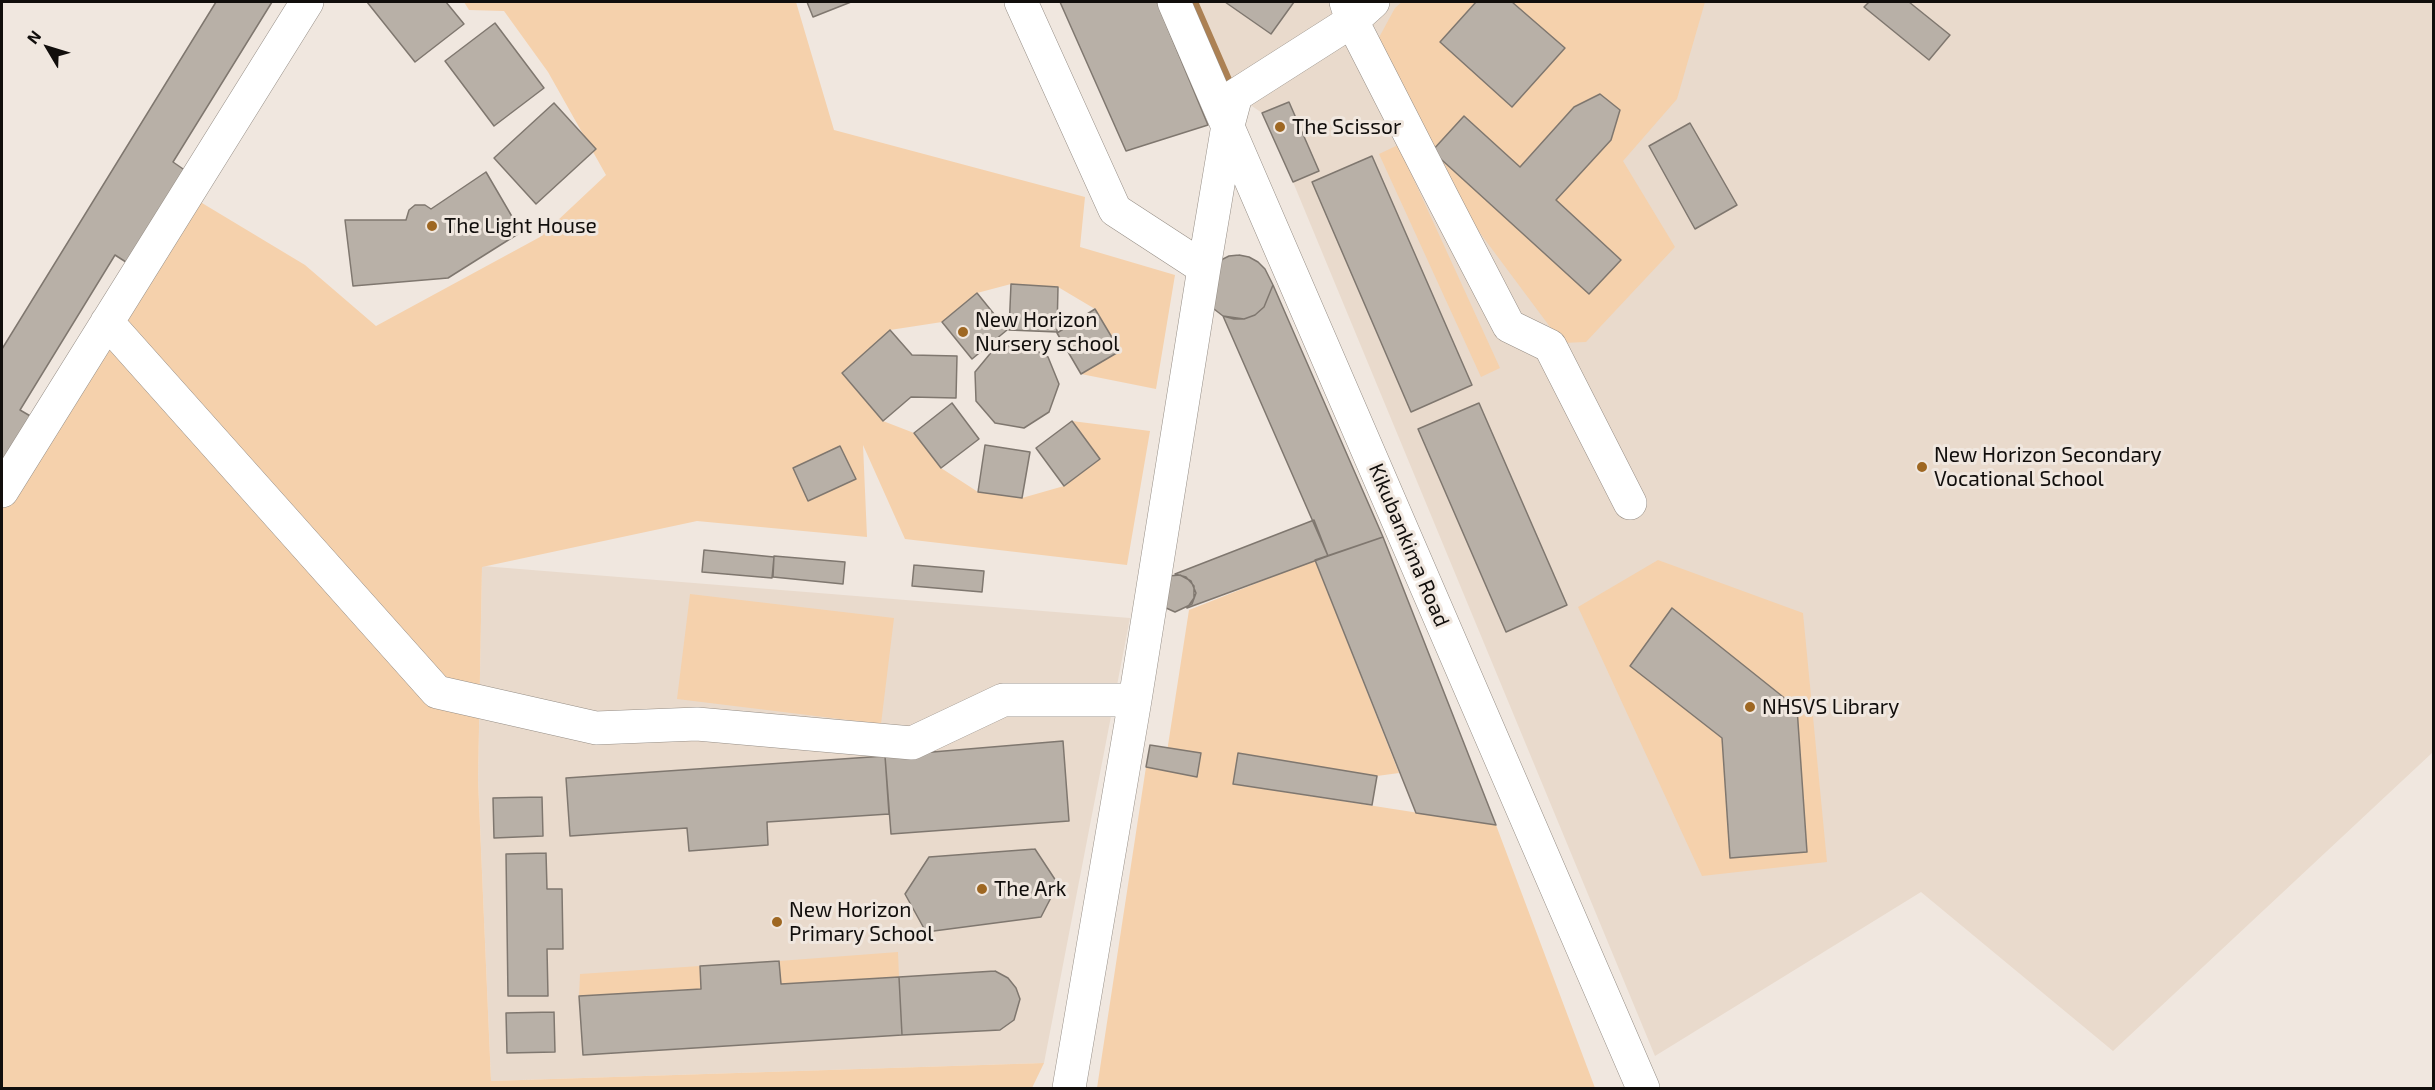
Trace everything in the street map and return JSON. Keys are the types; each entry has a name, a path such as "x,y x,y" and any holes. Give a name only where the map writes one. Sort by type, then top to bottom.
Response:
{"street":[{"path":"2,491 307,2"},
{"path":"1021,2 1115,210 1204,268"},
{"name":"Kikubankima Road","path":"1174,2 1643,1089"},
{"path":"1069,1089 1135,700 1228,125 1236,95 1357,8 1509,326 1550,346 1630,502"},
{"path":"107,322 437,692 596,728 697,724 912,742 1003,700 1135,700"}],"shaded area":[{"path":"464,2 796,2 834,130 1085,197 1080,247 1175,275 1156,389 1081,374 1120,351 1095,309 1058,287 1011,284 977,293 942,322 890,330 842,373 883,421 914,433 941,468 978,492 1022,498 1064,486 1100,459 1072,421 1150,431 1127,565 905,539 863,445 867,537 697,521 482,567 478,780 491,1081 1044,1063 1032,1088 2,1088 2,491 187,194 305,265 376,326 540,237 606,175 548,72 504,11 469,10"},
{"name":"New Horizon Secondary Vocational School","path":"1197,2 2433,2 2433,752 2113,1051 1921,892 1655,1056 1293,182 1262,113 1236,95"},
{"path":"1402,2 1705,2 1677,99 1623,161 1675,247 1586,342 1562,343 1480,233 1429,153 1376,43 1395,8"},
{"path":"1398,145 1500,368 1481,377 1379,154"},
{"path":"1315,560 1399,773 1377,776 1239,753 1233,784 1496,825 1595,1088 1097,1088 1146,767 1164,771 1189,610"},
{"path":"1658,560 1803,613 1827,862 1702,876 1578,607"},
{"name":"New Horizon Primary School","path":"482,566 1130,618 1044,1063 491,1081 478,780"},
{"path":"690,594 894,618 881,724 677,699"},
{"path":"898,952 899,977 781,984 779,961"},
{"path":"700,966 701,989 579,996 580,974"}],"building":[{"path":"216,2 272,2 173,162 186,171 129,264 115,255 20,410 32,417 2,466 2,349"},
{"path":"367,2 446,2 464,24 415,62"},
{"path":"807,2 851,2 813,17"},
{"path":"1060,2 1157,2 1208,125 1126,151"},
{"path":"1225,2 1294,2 1271,34"},
{"path":"1476,2 1512,2 1565,48 1512,107 1440,42"},
{"path":"1869,2 1909,2 1950,35 1929,60 1864,7"},
{"path":"495,23 544,88 494,126 445,61"},
{"path":"1600,94 1620,110 1611,140 1556,200 1621,260 1589,294 1432,151 1464,116 1520,167 1574,107"},
{"path":"1289,102 1319,171 1293,182 1262,113"},
{"path":"554,103 596,149 536,204 494,158"},
{"path":"1690,123 1737,205 1695,229 1649,146"},
{"path":"1372,156 1472,385 1411,412 1312,182"},
{"name":"The Light House","path":"486,172 521,232 448,278 353,286 345,220 406,220 409,210 415,205 425,205 431,209"},
{"path":"1239,255 1258,262 1265,269 1273,285 1264,307 1255,315 1244,319 1234,319 1223,316 1208,300 1219,261 1229,256"},
{"path":"1011,284 1058,287 1057,332 1009,330"},
{"path":"1273,285 1383,537 1328,556 1223,316 1244,319 1255,315 1264,307"},
{"path":"977,293 1007,330 972,359 942,322"},
{"path":"1095,309 1120,351 1081,374 1057,333"},
{"path":"890,330 912,355 957,356 956,398 911,397 883,421 842,373"},
{"path":"1022,343 1048,357 1059,384 1049,412 1024,428 995,423 976,401 975,372 994,349"},
{"path":"952,403 979,439 941,468 914,433"},
{"path":"1479,403 1567,605 1506,632 1418,429"},
{"path":"1072,421 1100,459 1064,486 1036,448"},
{"path":"985,445 1030,452 1022,498 978,492"},
{"path":"840,446 856,479 808,501 793,468"},
{"path":"1314,520 1328,556 1187,608 1194,598 1194,586 1186,577 1175,574"},
{"path":"1383,537 1496,825 1416,813 1315,560"},
{"path":"704,550 774,557 772,578 702,572"},
{"path":"774,556 845,562 843,584 773,577"},
{"path":"914,565 984,571 982,592 912,586"},
{"path":"1180,575 1191,581 1196,593 1192,604 1175,612 1164,607 1168,576"},
{"path":"1672,608 1797,708 1807,852 1730,858 1722,738 1630,666"},
{"path":"1063,741 1069,821 891,834 885,756"},
{"path":"1150,745 1201,753 1197,777 1146,767"},
{"path":"1238,753 1377,776 1372,805 1233,784"},
{"path":"885,756 889,814 767,822 768,845 689,851 687,828 570,836 566,778"},
{"path":"542,797 543,836 494,838 493,798"},
{"name":"The Ark","path":"1035,849 1058,884 1041,917 926,932 905,894 929,857"},
{"path":"546,853 547,889 562,889 563,949 547,949 548,996 508,996 506,854"},
{"path":"779,961 781,984 899,977 902,1035 583,1055 579,996 701,989 700,966"},
{"path":"995,971 1008,978 1016,988 1020,999 1014,1020 1000,1030 902,1035 899,977"},
{"path":"554,1012 555,1052 507,1053 506,1013"}],"waterway":[{"path":"1192,2 1232,94"}],"place":[{"name":"The Scissor","path":"1280,127"},
{"name":"The Light House","path":"432,226"},
{"name":"New Horizon Nursery school","path":"963,332"},
{"name":"New Horizon Secondary Vocational School","path":"1922,467"},
{"name":"NHSVS Library","path":"1750,707"},
{"name":"The Ark","path":"982,889"},
{"name":"New Horizon Primary School","path":"777,922"}]}
